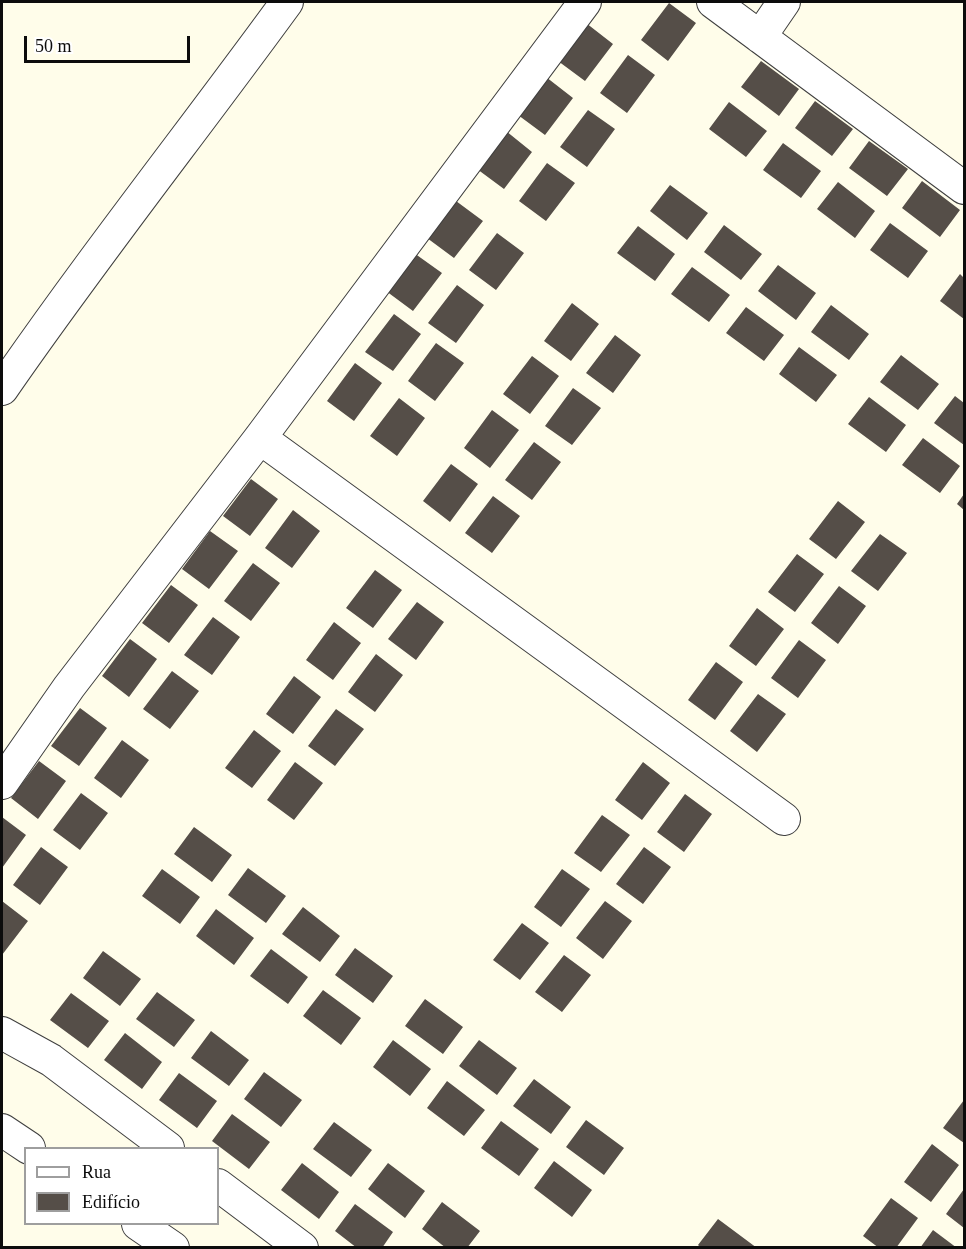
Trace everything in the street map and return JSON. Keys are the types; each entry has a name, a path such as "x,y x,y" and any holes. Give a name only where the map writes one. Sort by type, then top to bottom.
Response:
{"street":[{"path":"2,389 61,302 174,156 287,2"},
{"path":"2,783 69,687 260,438 585,2"},
{"path":"713,2 964,188"},
{"path":"760,37 784,2"},
{"path":"260,438 784,819"},
{"path":"2,1033 51,1060 165,1147"},
{"path":"2,1130 26,1147"},
{"path":"219,1186 302,1248"},
{"path":"139,1225 173,1248"}],"building":[{"path":"669,3 696,23 668,61 641,40"},
{"path":"586,23 613,44 585,81 558,61"},
{"path":"628,55 655,75 627,113 600,93"},
{"path":"761,61 799,89 779,116 741,87"},
{"path":"546,77 573,98 545,135 518,115"},
{"path":"815,101 853,129 832,156 795,128"},
{"path":"729,102 767,131 746,157 709,129"},
{"path":"588,110 615,129 587,167 560,147"},
{"path":"506,131 532,152 504,189 477,169"},
{"path":"869,141 908,169 887,196 849,168"},
{"path":"783,143 821,171 801,198 763,170"},
{"path":"547,163 575,183 546,221 519,201"},
{"path":"922,181 960,210 940,237 902,208"},
{"path":"838,182 875,211 855,238 817,209"},
{"path":"670,185 708,213 687,240 650,211"},
{"path":"456,201 483,221 454,258 427,238"},
{"path":"890,223 928,251 908,278 870,250"},
{"path":"724,225 762,254 741,280 704,252"},
{"path":"638,226 675,254 655,281 617,253"},
{"path":"497,233 524,253 496,290 469,270"},
{"path":"414,253 442,273 413,311 386,291"},
{"path":"778,265 816,293 796,320 758,291"},
{"path":"692,267 730,295 709,322 671,294"},
{"path":"960,274 964,278 964,319 940,301"},
{"path":"457,285 484,305 456,343 428,323"},
{"path":"572,303 599,324 571,361 544,341"},
{"path":"831,305 869,334 849,360 811,332"},
{"path":"746,307 784,335 764,361 726,333"},
{"path":"394,314 421,334 393,371 365,352"},
{"path":"615,335 641,355 613,393 586,373"},
{"path":"436,343 464,363 435,401 408,381"},
{"path":"799,347 837,375 816,402 779,374"},
{"path":"901,355 939,384 918,410 880,382"},
{"path":"532,356 559,376 530,414 503,394"},
{"path":"355,363 382,383 354,421 327,401"},
{"path":"573,388 601,408 572,445 545,426"},
{"path":"955,396 964,403 964,445 934,423"},
{"path":"869,397 906,425 886,452 848,424"},
{"path":"399,398 425,418 397,456 370,436"},
{"path":"492,410 519,430 490,468 464,448"},
{"path":"923,438 960,466 940,493 902,465"},
{"path":"534,442 561,462 532,500 505,480"},
{"path":"451,464 478,484 450,522 423,501"},
{"path":"251,479 278,499 250,536 223,516"},
{"path":"964,494 964,510 957,504"},
{"path":"493,496 520,516 492,553 465,533"},
{"path":"838,501 865,522 836,559 809,539"},
{"path":"293,510 320,531 292,568 265,548"},
{"path":"210,531 238,551 209,589 182,569"},
{"path":"880,534 907,553 878,591 851,571"},
{"path":"797,554 824,574 795,612 768,592"},
{"path":"253,563 280,583 251,621 224,601"},
{"path":"375,570 402,590 373,628 346,608"},
{"path":"171,585 198,605 169,643 142,623"},
{"path":"839,586 866,606 838,644 811,623"},
{"path":"417,602 444,622 416,660 388,639"},
{"path":"757,608 784,629 756,666 729,646"},
{"path":"213,617 240,637 212,675 184,655"},
{"path":"334,622 361,643 333,680 306,660"},
{"path":"130,639 157,659 129,697 102,676"},
{"path":"799,640 826,660 798,698 771,678"},
{"path":"376,654 403,675 375,712 348,692"},
{"path":"716,662 743,682 715,720 688,700"},
{"path":"172,671 199,691 170,729 143,709"},
{"path":"294,676 321,697 293,734 266,714"},
{"path":"758,694 786,714 757,752 730,731"},
{"path":"80,708 107,728 79,766 51,746"},
{"path":"336,709 364,729 335,766 308,746"},
{"path":"254,730 281,751 252,788 225,768"},
{"path":"122,740 149,760 121,798 94,778"},
{"path":"39,761 66,781 38,819 11,798"},
{"path":"295,762 323,783 294,820 267,800"},
{"path":"643,762 670,783 642,820 615,800"},
{"path":"81,793 108,813 80,850 53,830"},
{"path":"685,794 712,814 684,852 657,832"},
{"path":"602,815 630,835 601,872 574,853"},
{"path":"2,817 26,835 2,868"},
{"path":"194,827 232,855 212,882 174,854"},
{"path":"41,847 68,867 40,905 13,885"},
{"path":"644,847 671,867 643,904 616,884"},
{"path":"248,868 286,896 266,923 228,895"},
{"path":"162,869 200,897 180,924 142,896"},
{"path":"562,869 590,889 561,927 534,907"},
{"path":"2,901 28,921 2,955"},
{"path":"605,901 632,921 603,959 576,938"},
{"path":"303,907 340,936 320,962 282,934"},
{"path":"216,909 254,938 234,965 196,936"},
{"path":"522,923 549,943 520,980 493,960"},
{"path":"355,948 393,976 373,1003 335,975"},
{"path":"271,949 308,977 288,1004 250,976"},
{"path":"103,951 141,979 120,1006 83,978"},
{"path":"564,955 591,975 562,1012 535,992"},
{"path":"323,990 361,1018 341,1045 303,1016"},
{"path":"157,992 195,1020 174,1047 136,1019"},
{"path":"71,993 109,1021 88,1048 50,1020"},
{"path":"425,999 463,1027 443,1054 405,1026"},
{"path":"211,1031 249,1060 229,1086 191,1058"},
{"path":"125,1033 162,1062 142,1089 104,1060"},
{"path":"393,1040 431,1069 410,1096 373,1067"},
{"path":"479,1040 517,1068 497,1095 459,1066"},
{"path":"264,1072 302,1100 281,1127 244,1099"},
{"path":"179,1073 217,1101 197,1128 159,1100"},
{"path":"534,1079 571,1107 551,1134 513,1106"},
{"path":"447,1081 485,1110 464,1136 427,1108"},
{"path":"964,1100 964,1143 943,1128"},
{"path":"232,1114 270,1142 249,1169 212,1141"},
{"path":"586,1120 624,1148 604,1175 566,1147"},
{"path":"501,1121 539,1149 519,1176 481,1148"},
{"path":"334,1122 372,1150 351,1177 313,1149"},
{"path":"932,1144 959,1165 931,1202 904,1182"},
{"path":"554,1161 592,1190 572,1217 534,1188"},
{"path":"302,1163 339,1192 319,1219 281,1190"},
{"path":"388,1163 425,1191 405,1218 368,1189"},
{"path":"964,1189 964,1228 946,1214"},
{"path":"891,1198 918,1218 896,1248 879,1248 863,1236"},
{"path":"442,1202 480,1231 467,1248 446,1248 422,1229"},
{"path":"355,1204 393,1232 382,1248 357,1248 335,1231"},
{"path":"718,1219 757,1248 701,1248 698,1245"},
{"path":"933,1230 957,1248 920,1248"}]}
